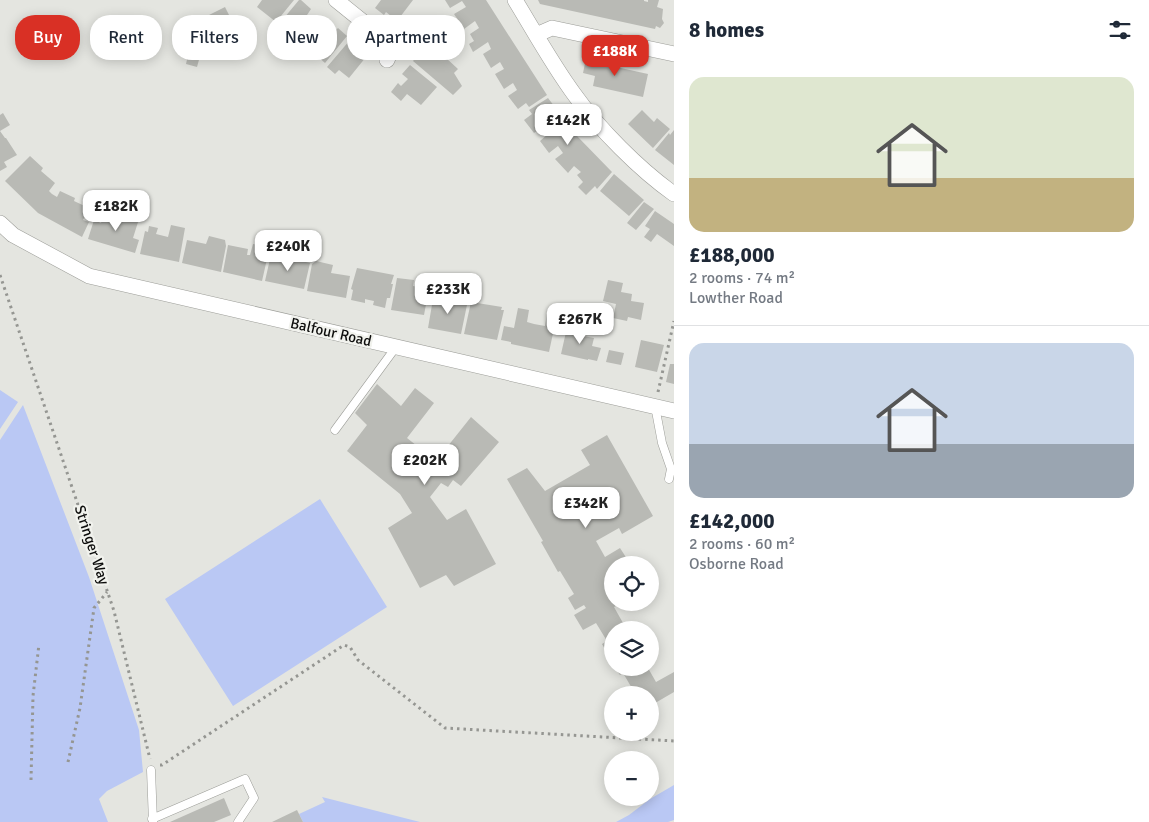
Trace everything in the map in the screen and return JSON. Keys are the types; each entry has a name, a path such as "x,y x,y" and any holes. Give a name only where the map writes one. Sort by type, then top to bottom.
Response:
{"street":[{"path":"336,0 351,15"},
{"path":"515,0 566,83 587,112 642,168 674,194"},
{"path":"536,35 552,28 674,54"},
{"name":"Balfour Road","path":"0,223 13,236 89,276 674,411"}],"lane":[{"path":"335,430 396,347"},
{"path":"655,406 662,443 671,469 669,479"},
{"path":"150,767 153,820 245,779 254,798 238,822"}],"path":[{"name":"Stringer Way","path":"0,275 114,611 148,748 150,767"},
{"path":"655,406 674,321"},
{"path":"68,762 80,708 94,608 107,592"},
{"path":"31,780 33,696 39,644"},
{"path":"150,767 162,765 344,645 350,647 358,660 444,728 674,741"}],"shaded area":[{"path":"0,390 18,402 0,429"},
{"path":"23,405 89,577 139,730 143,772 107,791 99,799 108,822 0,822 0,440"},
{"path":"320,499 387,607 233,706 165,599"},
{"path":"674,785 674,820 668,822 616,822 641,806 659,806 659,794"},
{"path":"322,797 420,822 303,822 299,814 325,802"}],"building":[{"path":"262,0 294,0 282,15 267,15 257,7"},
{"path":"299,0 311,9 307,15 286,15"},
{"path":"381,0 413,0 402,15 390,15 386,12 384,15 375,8"},
{"path":"445,0 486,0 547,95 529,107 526,103 518,109 508,96 517,90 513,83 504,89 495,74 504,69 500,62 491,68 483,54 491,49 488,42 473,52 469,44 474,41 470,34 479,28 475,21 465,28 465,15 454,14 466,7 462,1 450,8"},
{"path":"538,0 644,0 648,2 648,0 659,0 657,7 663,9 662,19 664,23 660,28 656,26 655,29 540,4"},
{"path":"225,7 229,15 209,15"},
{"path":"337,29 347,36 337,48"},
{"path":"347,44 347,60 364,60 349,78 339,70 335,74 327,67 333,60 337,60 337,55"},
{"path":"587,54 600,57 598,63 648,74 643,97 593,86 595,76 583,73"},
{"path":"187,60 199,60 197,67 186,64"},
{"path":"448,60 458,69 454,73 462,86 453,95 413,61"},
{"path":"410,65 437,87 421,105 407,94 401,101 391,92 398,83 401,86 408,79 402,74"},
{"path":"548,98 577,136 612,172 597,189 595,186 586,195 578,187 583,182 577,175 581,172 574,166 568,173 555,159 563,153 558,146 549,153 540,141 548,134 542,127 534,133 524,120 532,114 529,110"},
{"path":"642,110 654,122 657,118 670,129 653,148 628,124"},
{"path":"3,113 10,125 0,131 0,115"},
{"path":"674,130 674,165 655,150 669,133 670,135"},
{"path":"0,131 17,155 4,162 7,167 0,171"},
{"path":"30,156 43,168 41,171 55,183 49,191 52,194 57,197 60,191 75,198 74,201 89,208 83,220 89,222 82,237 38,213 5,181"},
{"path":"614,174 644,200 629,216 600,191"},
{"path":"644,202 654,209 636,230 627,223"},
{"path":"655,211 674,224 674,246 657,234 651,242 644,237 650,229 645,226"},
{"path":"105,212 114,215 112,221 119,223 122,214 139,219 133,238 139,240 135,253 88,239 94,220 101,223"},
{"path":"171,225 185,228 179,262 140,254 145,231 148,232 149,226 158,228 156,234 168,237"},
{"path":"209,236 225,240 226,246 221,272 182,263 187,240 206,244"},
{"path":"253,244 265,246 263,258 267,259 262,281 223,272 228,245 248,249 247,255 250,255"},
{"path":"277,255 310,263 304,289 265,281 270,259 275,260"},
{"path":"316,261 333,265 331,273 350,276 346,298 307,291 312,264"},
{"path":"357,268 394,275 390,298 387,298 385,308 373,305 374,301 365,299 365,303 351,300 353,290 351,289"},
{"path":"397,278 414,280 413,286 426,288 425,293 428,294 424,315 391,310"},
{"path":"608,280 623,283 621,292 632,294 631,301 644,303 641,320 628,317 627,321 613,318 616,304 603,301"},
{"path":"451,297 468,300 461,334 428,328 433,299 443,300 442,305 449,306"},
{"path":"471,302 502,307 501,310 504,310 497,340 464,334"},
{"path":"518,308 529,310 527,322 545,326 547,313 557,315 549,352 501,340 504,326 514,328"},
{"path":"572,323 585,326 583,336 594,338 592,346 601,348 597,361 561,354 566,332 570,334"},
{"path":"641,340 664,345 657,372 635,367"},
{"path":"609,350 624,353 621,365 606,362"},
{"path":"670,364 674,364 674,384 666,382"},
{"path":"377,384 401,406 415,388 434,403 407,438 436,461 471,417 499,442 461,486 453,480 448,487 441,483 430,497 447,520 466,509 496,564 454,586 446,575 420,588 388,528 412,513 400,494 347,451 367,425 355,413"},
{"path":"607,435 653,516 622,534 619,528 596,541 604,556 604,611 616,611 622,621 604,621 604,636 596,623 583,630 574,615 586,608 584,605 575,610 568,598 574,594 560,571 558,572 541,542 543,541 507,479 527,468 545,491 590,465 581,450"},
{"path":"620,548 625,556 607,556"},
{"path":"674,672 674,692 659,701 659,686 631,686 625,676 653,676 656,682"},
{"path":"224,798 231,815 214,822 170,822"},
{"path":"297,810 303,822 272,822"}]}
